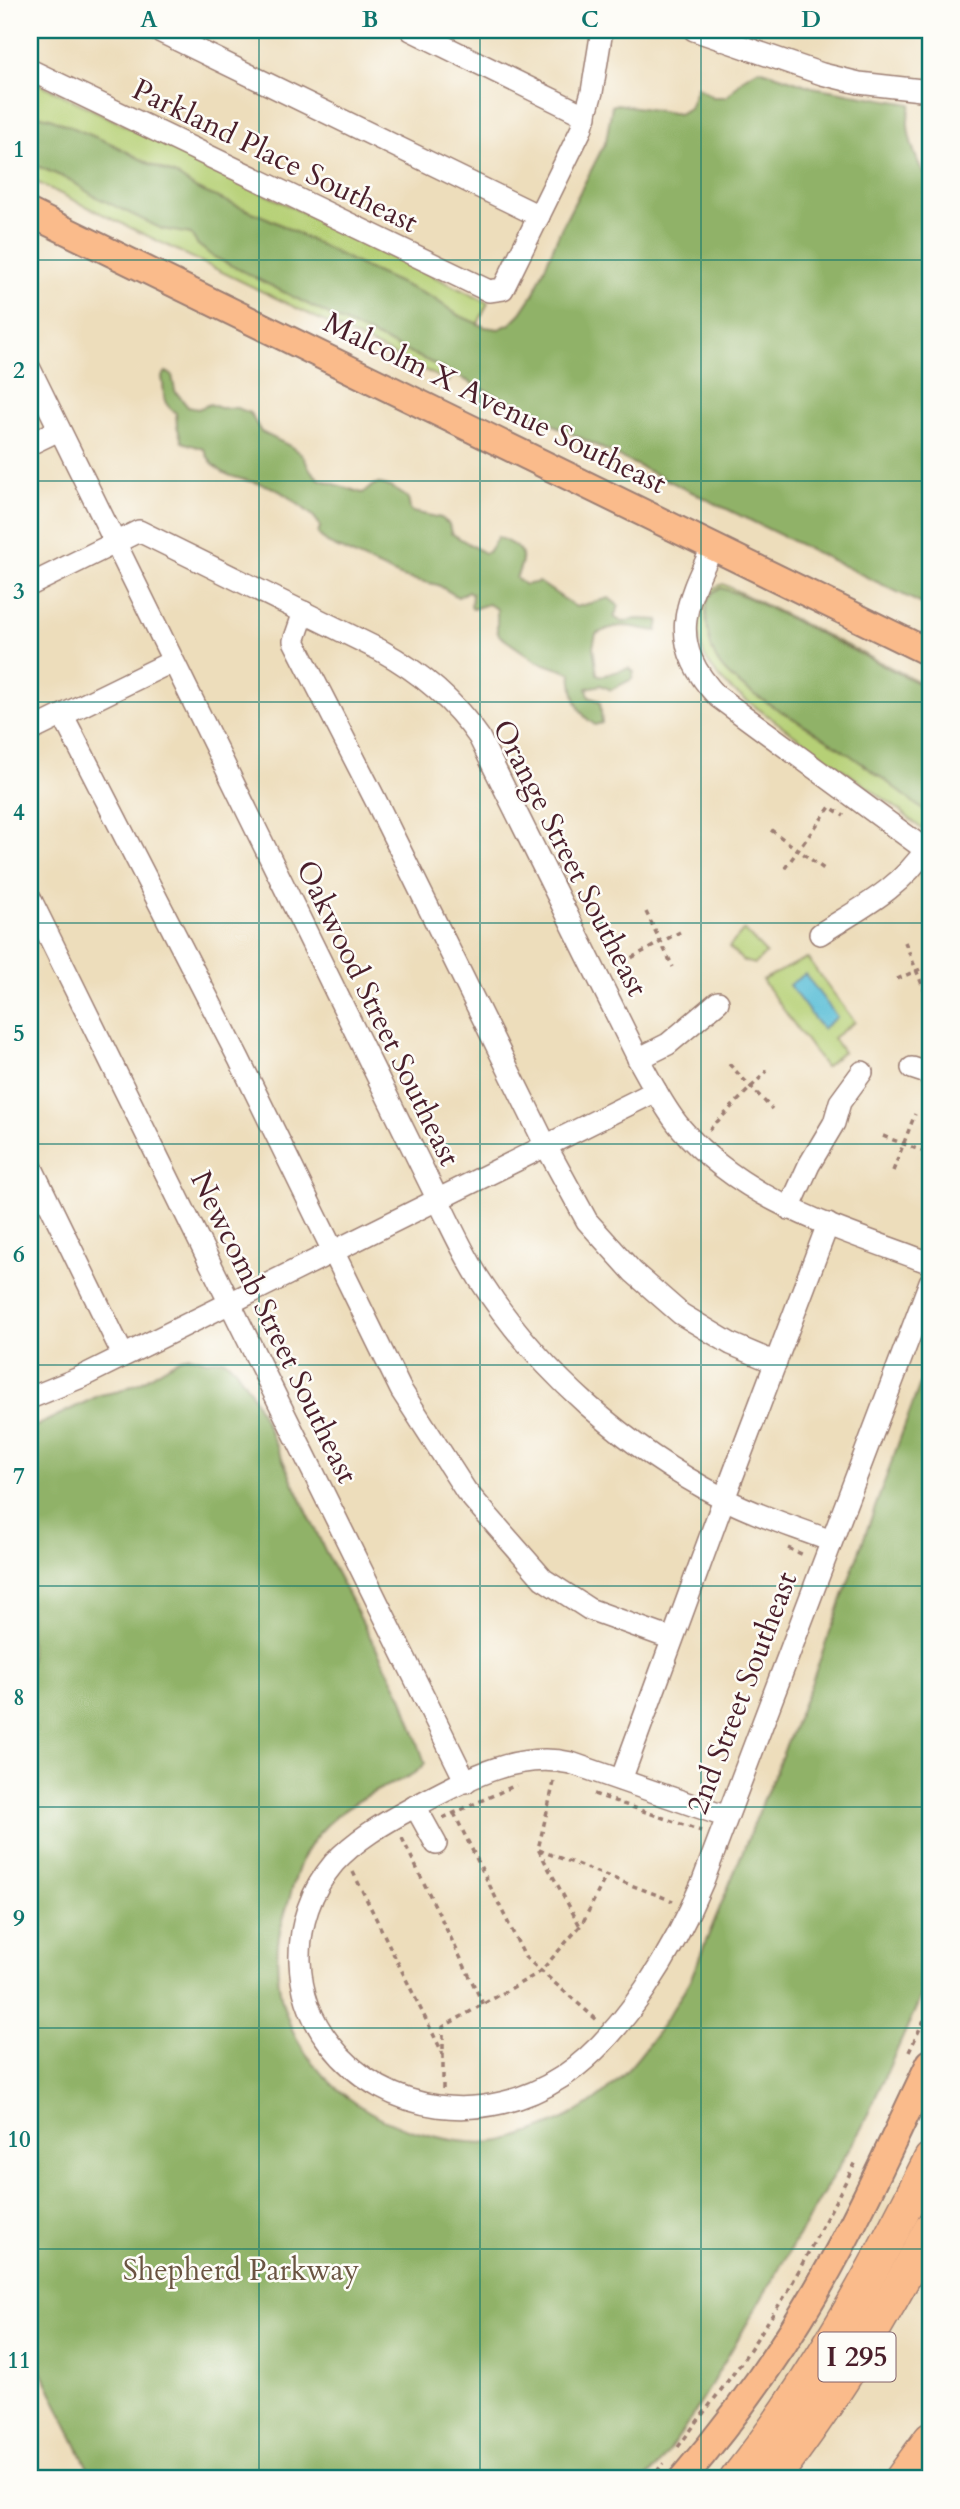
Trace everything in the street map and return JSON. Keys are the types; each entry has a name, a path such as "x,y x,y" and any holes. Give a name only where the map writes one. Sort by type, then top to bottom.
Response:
{"highway":[{"path":"736,2479 789,2407 844,2320 930,2159"},
{"name":"I 295","path":"773,2479 816,2421 853,2363 930,2229"},
{"path":"901,2479 930,2439"}],"main road":[{"name":"Malcolm X Avenue Southeast","path":"30,213 930,653"},
{"path":"675,2469 744,2400 812,2298 865,2199 918,2062"}],"street":[{"path":"157,30 539,216 586,116 602,30"},
{"path":"411,30 586,116"},
{"path":"694,30 822,74 859,83 930,91"},
{"name":"Parkland Place Southeast","path":"30,70 488,291 503,289 539,216"},
{"name":"Oakwood Street Southeast","path":"30,369 171,662 478,1277 513,1328 541,1360 621,1433 662,1462 724,1499 831,1541"},
{"path":"30,444 59,430"},
{"name":"Orange Street Southeast","path":"30,585 139,531 380,650 438,689 470,724 489,757 638,1059 678,1125 713,1160 752,1190 789,1209 930,1263"},
{"path":"713,547 691,592 685,617 690,654 701,677 718,697 928,851 899,883 820,934"},
{"path":"304,612 294,641 383,813 546,1146 587,1221 633,1272 681,1314 731,1344 776,1363"},
{"path":"30,731 171,662"},
{"path":"63,716 239,1059 408,1401 466,1491 542,1579 589,1609 672,1639"},
{"name":"Newcomb Street Southeast","path":"30,898 466,1782"},
{"path":"638,1059 668,1044 718,1002"},
{"path":"789,1209 809,1165 834,1123 840,1102 862,1072"},
{"path":"30,1398 79,1378 656,1091"},
{"path":"30,1164 123,1355"},
{"path":"621,1780 828,1224"},
{"name":"2nd Street Southeast","path":"415,1806 346,1851 322,1880 313,1896 301,1931 303,1988 316,2023 337,2053 363,2078 379,2088 412,2102 449,2108 484,2107 516,2099 547,2086 588,2056 611,2032 647,1984 691,1908 930,1282"},
{"path":"431,1835 415,1806 508,1764 539,1759 571,1763 727,1817"}],"path":[{"path":"785,868 830,807 849,820"},
{"path":"771,830 824,869"},
{"path":"646,912 673,967"},
{"path":"614,967 680,932"},
{"path":"905,942 927,997"},
{"path":"897,979 930,965"},
{"path":"729,1064 772,1109"},
{"path":"708,1132 767,1071"},
{"path":"892,1171 915,1114"},
{"path":"883,1136 930,1154"},
{"path":"783,1546 806,1556 801,1568"},
{"path":"547,1782 562,1784"},
{"path":"554,1782 538,1849 580,1927"},
{"path":"394,1842 402,1838 431,1835 454,1812 527,1783"},
{"path":"591,1793 702,1829 698,1841"},
{"path":"454,1812 525,1957 597,2020 604,2012"},
{"path":"402,1838 484,2004"},
{"path":"538,1849 675,1902"},
{"path":"347,1879 360,1865"},
{"path":"353,1871 443,2054"},
{"path":"443,2090 443,2027 540,1972 580,1927 606,1876"},
{"path":"670,1911 680,1892"},
{"path":"918,2062 930,2007"},
{"path":"432,2087 451,2093"},
{"path":"676,2449 739,2366 788,2291 861,2153"},
{"path":"650,2479 675,2469"}],"green space":[{"path":"759,69 812,87 911,104 908,127 912,144 918,162 930,180 930,608 212,256 197,244 191,234 162,229 92,195 70,180 30,163 30,113 50,118 112,144 176,175 197,189 269,219 433,298 458,315 485,327 499,329 510,324 521,313 533,295 561,229 606,141 612,106 617,104 679,114 689,108 697,87 713,97 726,97 745,77"},
{"path":"30,79 488,303 449,382 30,179"},
{"path":"166,372 172,375 175,391 188,407 198,409 210,404 250,413 261,432 302,455 319,479 362,493 376,484 388,486 408,498 413,512 441,518 449,524 451,533 484,553 488,552 498,537 513,545 521,552 522,557 516,578 525,585 539,582 576,607 609,598 619,606 614,617 622,622 637,619 659,620 657,631 620,626 596,634 593,647 597,674 602,676 629,668 634,672 632,679 611,690 601,685 587,688 589,697 600,701 602,723 595,725 579,709 571,673 536,661 500,636 497,631 497,609 488,604 473,609 472,594 468,591 458,597 438,585 402,577 327,543 318,534 320,527 315,518 287,496 271,487 224,472 209,459 204,449 182,442 176,413 164,398 162,377"},
{"path":"723,584 930,687 930,836 898,809 720,679 701,647 698,623 700,593"},
{"path":"721,588 747,597 930,689 930,816 858,760 753,694 723,669 712,650 706,613 709,598"},
{"path":"744,930 766,953 755,964 743,961 729,947"},
{"path":"807,958 855,1022 833,1038 843,1052 825,1067 762,980"},
{"name":"Shepherd Parkway","path":"190,1356 207,1361 226,1360 251,1392 330,1561 403,1699 425,1763 411,1775 369,1795 338,1815 320,1832 305,1853 295,1878 279,1939 278,1977 284,2009 296,2037 313,2063 358,2105 417,2132 480,2143 501,2141 558,2122 603,2094 633,2064 682,1994 691,1978 810,1687 930,1356 930,1977 862,2127 691,2419 646,2479 93,2479 30,2347 30,1429 100,1395 120,1391 141,1382 181,1358"}],"water":[{"path":"805,974 837,1017 822,1029 789,985"}]}
